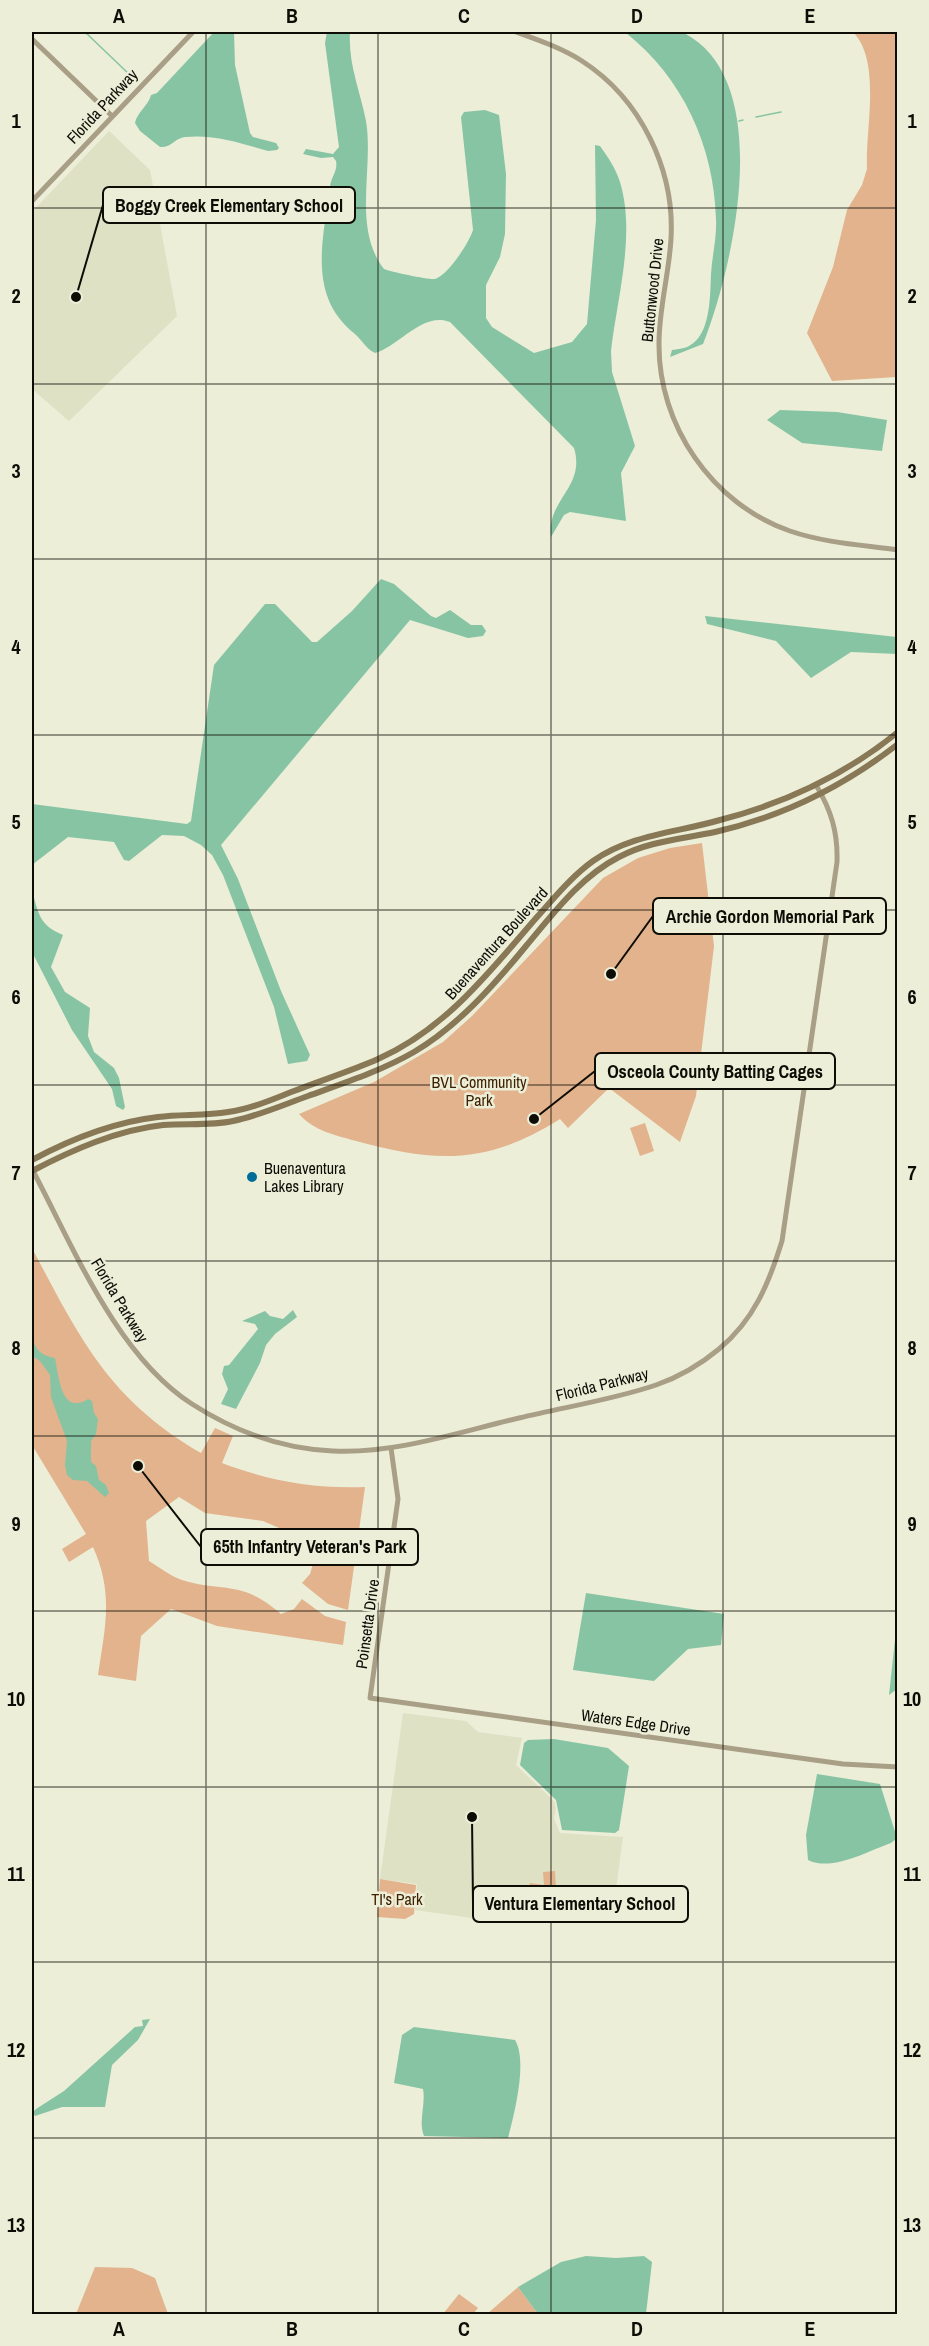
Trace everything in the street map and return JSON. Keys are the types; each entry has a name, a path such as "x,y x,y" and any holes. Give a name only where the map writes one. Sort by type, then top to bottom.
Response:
{"main road":[{"name":"Buenaventura Boulevard","path":"32,1160 56,1147 124,1123 153,1117 213,1114 245,1108 380,1058 430,1030 448,1015 551,902 593,861 636,838 717,821 760,809 816,785 849,767 897,732"},
{"name":"Buenaventura Boulevard","path":"32,1170 124,1133 162,1125 213,1124 249,1118 383,1067 414,1052 452,1024 477,1000 582,883 610,862 638,848 716,832 764,818 821,794 897,744"}],"street":[{"name":"Florida Parkway","path":"32,201 193,32"},
{"name":"Buttonwood Drive","path":"516,32 568,53 605,79 632,108 659,156 667,183 672,229 659,329 660,367 671,411 703,471 748,510 790,531 824,540 897,550"},
{"path":"32,39 111,116"},
{"name":"Florida Parkway","path":"32,1170 126,1340 142,1360 174,1391 230,1426 266,1440 330,1451 391,1448 657,1385 681,1374 721,1347 744,1323 761,1298 782,1241 837,862 836,831 816,785"},
{"name":"Poinsetta Drive","path":"370,1698 398,1499 391,1448"},
{"name":"Waters Edge Drive","path":"370,1698 843,1764 897,1767"}],"shaded area":[{"path":"679,31 713,57 730,91 739,133 740,178 735,225 715,311 703,344 670,357 672,350 687,347 696,341 702,333 708,314 716,233 714,192 702,140 679,92 645,50 625,32"},
{"path":"214,32 234,32 235,65 250,133 253,137 276,143 279,148 277,150 268,151 227,140 196,136 182,138 160,147 140,131 135,123 151,95 157,93"},
{"path":"327,32 350,32 353,66 368,139 366,217 374,253 384,269 410,276 435,279 446,271 457,258 473,230 461,117 464,112 485,110 499,115 506,174 505,234 500,257 486,285 486,318 492,327 534,353 572,342 587,324 596,220 595,145 600,146 609,159 620,182 626,223 624,266 611,351 612,372 635,446 621,473 626,521 570,512 564,515 551,537 554,513 575,473 574,448 450,322 430,321 375,353 340,319 330,302 324,285 322,266 324,227 336,161 333,157 321,158 303,154 306,149 333,154 339,147 325,43"},
{"path":"109,131 150,170 177,316 69,421 32,389 32,212"},
{"path":"780,410 837,412 887,420 882,451 802,443 767,420"},
{"path":"381,579 394,584 431,616 436,618 450,610 471,625 482,625 486,631 483,636 468,638 410,620 221,845 238,879 281,991 310,1055 307,1061 288,1064 274,1007 223,875 212,855 201,845 184,836 162,835 129,861 124,860 114,842 68,837 32,865 32,804 187,824 191,821 214,665 265,604 275,604 312,642 317,642 352,611"},
{"path":"705,616 897,637 897,654 851,652 811,678 776,641 707,624"},
{"path":"32,891 44,923 63,935 51,967 65,992 90,1008 88,1036 94,1052 114,1068 119,1078 125,1107 123,1110 116,1106 112,1089 72,1030 32,952"},
{"path":"293,1310 297,1317 275,1334 266,1345 260,1363 236,1409 221,1404 228,1389 222,1374 224,1366 229,1365 258,1329 255,1324 242,1321 265,1311 270,1316 283,1319"},
{"path":"32,1333 38,1350 55,1358 60,1384 67,1399 79,1403 88,1399 92,1401 94,1413 98,1419 96,1434 91,1441 91,1462 96,1466 99,1480 106,1485 109,1493 105,1497 87,1481 73,1480 67,1475 65,1465 67,1441 51,1397 50,1375 40,1361 32,1356"},
{"path":"586,1593 724,1614 721,1645 688,1649 654,1681 573,1670"},
{"path":"897,1621 897,1689 889,1695"},
{"path":"403,1713 466,1721 478,1732 522,1738 516,1765 554,1801 556,1808 554,1819 560,1833 623,1837 613,1911 507,1896 500,1922 415,1910 417,1884 380,1879"},
{"path":"554,1739 608,1748 629,1766 619,1830 615,1833 562,1830 556,1800 520,1765 524,1743 528,1740"},
{"path":"817,1774 880,1784 897,1838 891,1843 839,1862 828,1864 808,1860 806,1835"},
{"path":"150,2019 138,2040 112,2065 105,2107 62,2107 35,2116 33,2112 36,2109 64,2091 135,2027 143,2026 142,2020"},
{"path":"414,2027 515,2040 519,2049 520,2074 508,2138 424,2136 422,2130 423,2089 394,2083 402,2035"},
{"path":"586,2256 616,2258 644,2256 652,2262 646,2314 538,2314 518,2287 561,2262"}],"green space":[{"path":"853,32 897,32 897,377 832,381 807,333 833,267 847,210 862,185 867,169 870,78 862,45"},
{"name":"BVL Community Park","path":"702,843 714,946 696,1096 680,1142 609,1088 568,1128 560,1119 509,1145 461,1156 411,1153 356,1141 311,1125 299,1114 374,1082 443,1042 472,1016 603,878 638,858 670,848"},
{"path":"645,1123 654,1151 640,1156 630,1128"},
{"path":"32,1248 65,1310 100,1364 119,1388 142,1411 169,1433 201,1453 215,1428 233,1436 222,1463 257,1475 328,1487 365,1487 348,1610 328,1604 302,1583 310,1574 315,1557 286,1531 263,1521 205,1513 179,1497 146,1521 149,1561 178,1578 197,1584 243,1591 267,1603 281,1614 294,1609 302,1599 325,1616 346,1622 343,1645 217,1626 171,1609 141,1636 136,1681 98,1675 106,1611 106,1595 100,1564 93,1547 69,1562 62,1549 86,1534 32,1445"},
{"path":"555,1871 556,1889 549,1888 548,1894 528,1891 530,1883 544,1885 543,1872"},
{"name":"TI's Park","path":"380,1879 416,1885 414,1914 405,1919 377,1917"},
{"path":"95,2267 132,2268 155,2278 168,2314 76,2314"},
{"path":"517,2288 538,2314 487,2314"},
{"path":"459,2294 478,2308 473,2314 443,2314"}],"waterway":[{"path":"85,32 130,75"},
{"path":"756,117 781,112"},
{"path":"739,121 743,120"}],"place":[{"name":"Boggy Creek Elementary School","path":"76,297"},
{"name":"Archie Gordon Memorial Park","path":"611,974"},
{"name":"Osceola County Batting Cages","path":"534,1119"},
{"name":"Buenaventura Lakes Library","path":"252,1177"},
{"name":"65th Infantry Veteran's Park","path":"138,1466"},
{"name":"Ventura Elementary School","path":"472,1817"}]}
